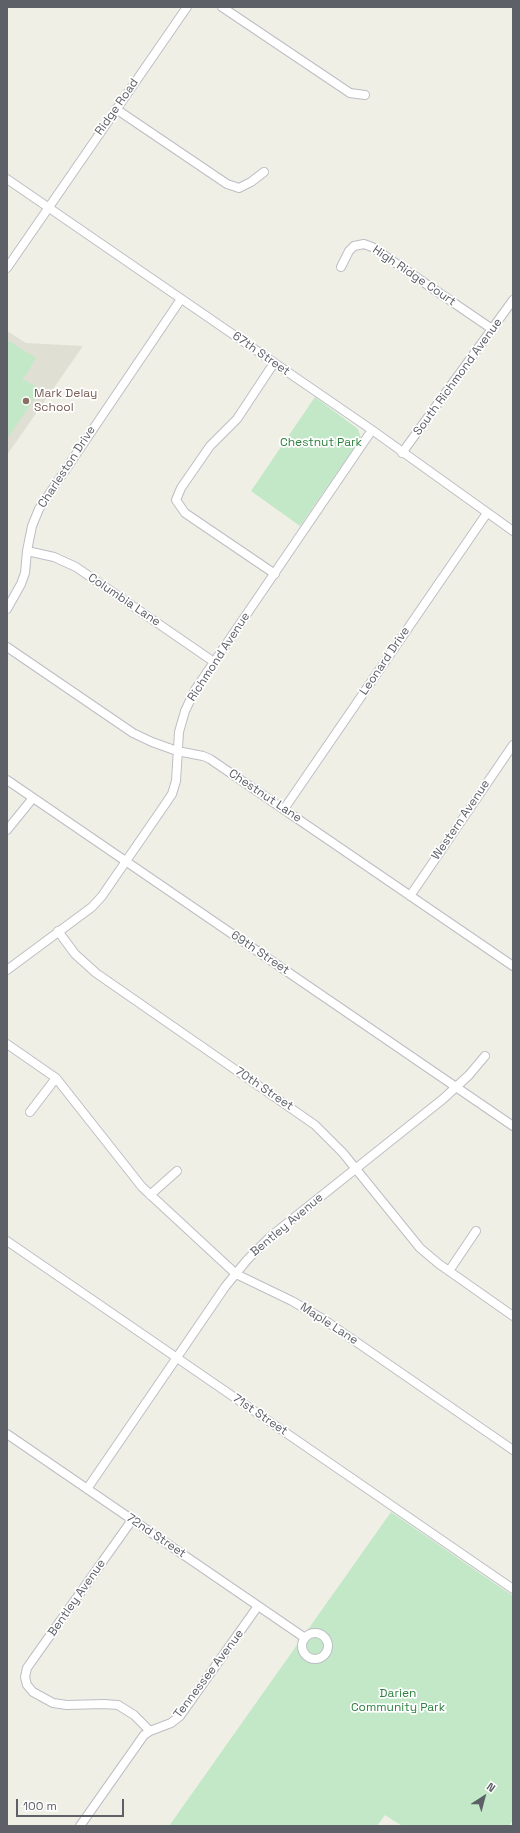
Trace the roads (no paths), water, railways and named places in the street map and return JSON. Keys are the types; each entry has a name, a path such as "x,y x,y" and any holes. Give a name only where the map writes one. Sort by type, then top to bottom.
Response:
{"street":[{"name":"Ridge Road","path":"7,268 187,7"},
{"path":"222,7 350,93 365,96"},
{"path":"116,109 227,184 239,188 251,182 264,172"},
{"name":"67th Street","path":"7,180 372,430 402,453 513,531"},
{"name":"High Ridge Court","path":"341,267 349,251 354,246 364,244 372,247 492,329"},
{"name":"Charleston Drive","path":"7,608 21,584 35,518 44,500 181,299"},
{"name":"South Richmond Avenue","path":"402,453 513,300"},
{"path":"274,363 236,419 210,446 181,488 176,500 185,513 274,574"},
{"name":"Richmond Avenue","path":"7,970 92,907 102,896 172,794 177,776 178,732 188,704 214,662 372,430"},
{"name":"Leonard Drive","path":"284,809 487,513"},
{"name":"Columbia Lane","path":"27,551 54,557 76,567 214,662"},
{"name":"Chestnut Lane","path":"7,647 133,734 177,751 203,756 210,759 513,966"},
{"name":"Western Avenue","path":"410,896 513,745"},
{"name":"69th Street","path":"7,780 513,1126"},
{"path":"7,830 34,798"},
{"name":"70th Street","path":"58,931 75,954 96,973 304,1116 326,1135 356,1168 411,1238 430,1257 513,1316"},
{"name":"Maple Lane","path":"7,1044 56,1078 142,1187 236,1274 292,1301 323,1319 513,1450"},
{"name":"Bentley Avenue","path":"87,1489 177,1358 251,1255 270,1237 456,1087 469,1075 485,1056"},
{"path":"30,1112 56,1078"},
{"path":"150,1195 177,1171"},
{"path":"449,1271 476,1230"},
{"name":"71st Street","path":"7,1242 513,1589"},
{"name":"72nd Street","path":"7,1434 305,1638"},
{"name":"Bentley Avenue","path":"132,1520 27,1668 25,1677 27,1685 33,1692 52,1703 66,1706 104,1704 118,1706 134,1715 150,1731"},
{"name":"Tennessee Avenue","path":"80,1826 138,1743 150,1731 171,1723 180,1716 258,1606"}],"place":[{"name":"Mark Delay School","path":"26,401"}],"park label":[{"name":"Chestnut Park","path":"321,443"},
{"name":"Darien Community Park","path":"398,1701"}]}
